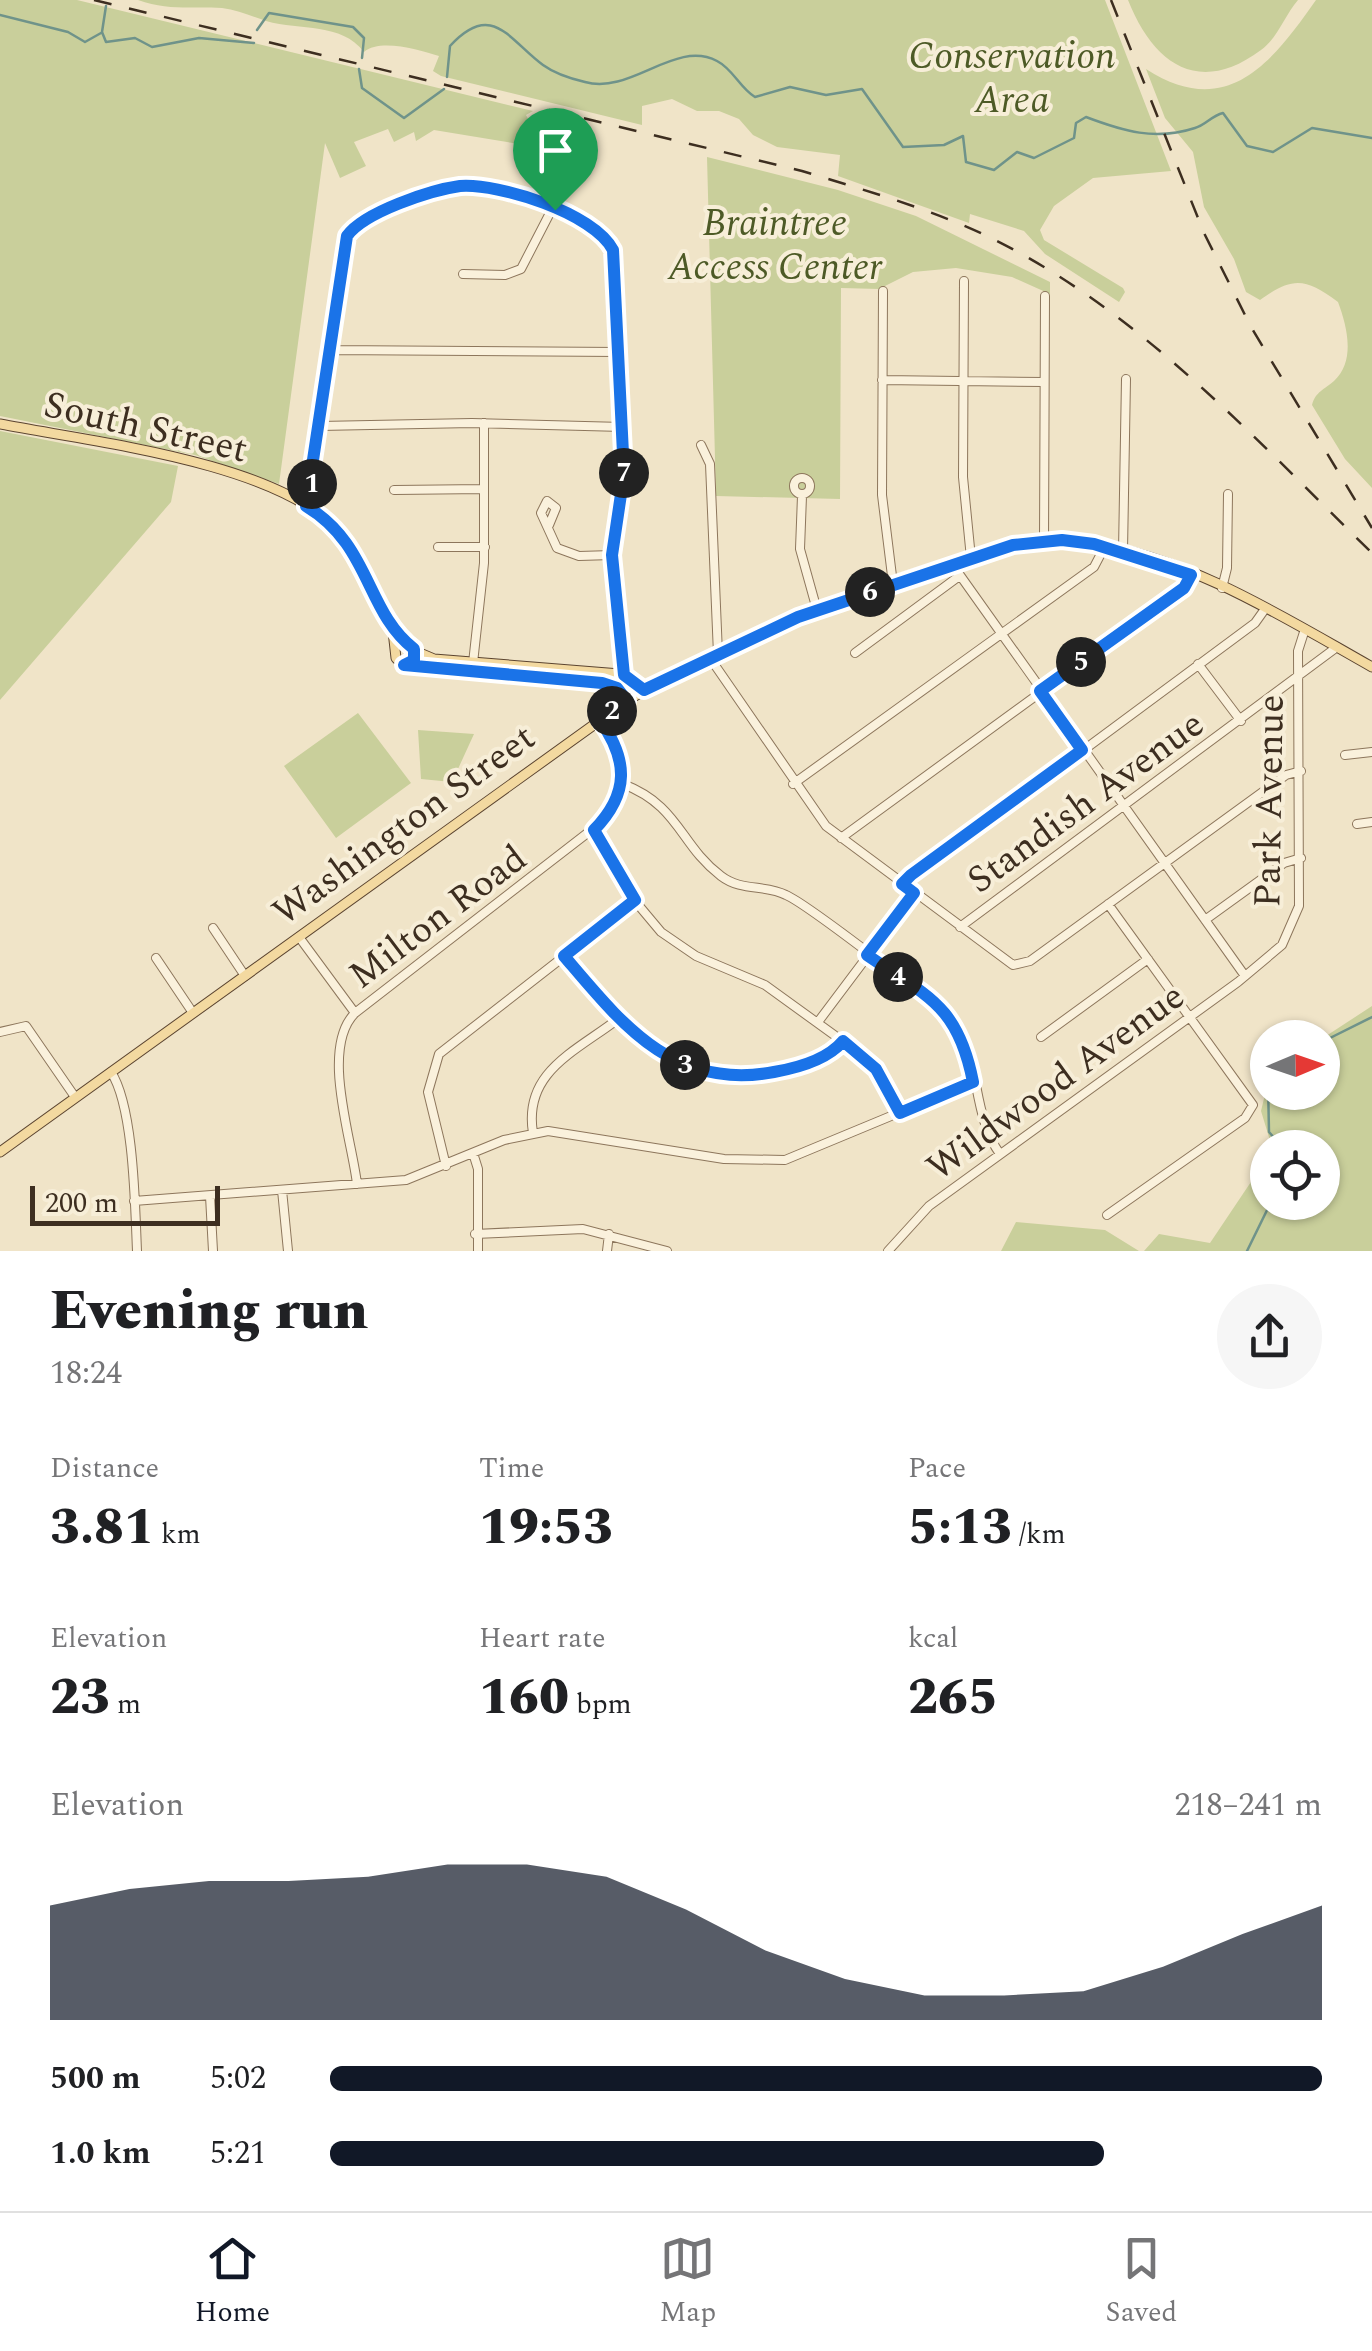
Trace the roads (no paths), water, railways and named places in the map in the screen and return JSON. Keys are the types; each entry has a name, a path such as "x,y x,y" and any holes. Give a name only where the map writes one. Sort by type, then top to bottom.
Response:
{"main road":[{"name":"South Street","path":"0,424 198,464 306,506 348,542 390,623 412,648"},
{"name":"Washington Street","path":"0,1152 627,701 714,656 817,610 971,558 1044,541 1105,546 1222,588 1372,667"},
{"name":"South Street","path":"390,623 395,655"},
{"path":"627,701 617,688 602,683 473,668 426,658 412,648 399,647 395,655 404,665 473,668 624,675 644,690"},
{"path":"404,665 414,661 412,648"}],"street":[{"path":"463,274 506,275 521,269 568,182 583,169"},
{"path":"306,506 344,244 358,224 430,192 460,186 501,188 595,229 613,250 620,352 623,489 612,555 624,675"},
{"path":"964,281 963,484 971,558"},
{"path":"883,291 883,524 893,584"},
{"path":"1044,541 1045,296"},
{"path":"330,350 620,352"},
{"path":"1123,550 1126,379"},
{"path":"882,380 1044,382"},
{"path":"320,426 484,423 622,427"},
{"path":"473,668 485,547 484,423"},
{"path":"701,445 710,469 714,656 793,784 841,838 1006,961 1020,965 1286,776 1301,771"},
{"path":"394,490 484,489"},
{"path":"1222,588 1227,568 1228,494"},
{"path":"802,496 801,553 817,610"},
{"path":"549,525 552,542 565,553 612,555"},
{"path":"793,784 1094,567 1105,546"},
{"path":"438,547 485,547"},
{"path":"952,564 1246,976"},
{"path":"841,838 1184,588 1191,575"},
{"path":"855,653 958,577"},
{"path":"902,884 1255,623 1265,608"},
{"name":"Park Avenue","path":"1262,963 1282,945 1295,921 1301,771 1298,646 1305,629"},
{"name":"Standish Avenue","path":"960,927 1337,648"},
{"path":"1198,664 1241,720"},
{"path":"600,720 620,754 623,784 658,801 722,877 744,888 786,894 953,1020 963,1040 984,1129 1000,1154"},
{"path":"1345,755 1372,752"},
{"name":"Milton Road","path":"357,1184 337,1056 342,1030 355,1013 594,830 614,806 623,784"},
{"path":"1357,824 1372,822"},
{"path":"594,830 656,928 680,947 760,982 818,1022 876,1069 900,1113"},
{"path":"1205,920 1286,861 1300,858"},
{"path":"818,1022 914,893"},
{"path":"446,1166 428,1092 436,1058 449,1043 635,900"},
{"path":"1107,1215 1246,1118 1253,1108 1108,904"},
{"path":"213,928 244,976"},
{"path":"299,937 355,1013"},
{"path":"564,956 618,1019 670,1058 729,1074 792,1068 828,1053 843,1041"},
{"path":"156,958 193,1013"},
{"path":"1041,1036 1148,959"},
{"name":"Wildwood Avenue","path":"888,1251 917,1216 1262,963"},
{"path":"533,1133 532,1097 537,1084 618,1019"},
{"path":"4,1032 26,1026 75,1097"},
{"path":"111,1072 119,1089 137,1251"},
{"path":"134,1201 412,1179 533,1133 570,1131 707,1156 774,1161 810,1154 973,1082"},
{"path":"473,1153 478,1168 478,1251"},
{"path":"282,1190 288,1251"},
{"path":"210,1196 213,1251"},
{"path":"475,1234 569,1228 610,1234 667,1251"},
{"path":"607,1251 610,1234"}],"waterway":[{"path":"106,6 102,32 106,42 135,38 152,47 199,38 254,43"},
{"path":"257,30 269,13 353,27 364,38 362,58"},
{"path":"0,15 68,32 85,42 101,33"},
{"path":"447,77 450,46 477,26 489,25 510,36 547,68 585,82 619,81 669,61 701,56 723,64 755,97 790,87 826,95 862,89 903,147 944,145 963,136 966,162 994,170 1017,152 1034,158 1074,138 1076,123 1086,117 1126,130 1166,134 1199,127 1223,113 1247,146 1273,152 1312,128 1372,138"},
{"path":"359,69 362,88 404,118 444,89"},
{"path":"1340,1033 1372,1017"},
{"path":"1269,1110 1269,1130"},
{"path":"1247,1251 1262,1220"}],"railway":[{"path":"94,0 802,171 965,226 1042,266 1144,338 1238,421 1372,553"},
{"path":"1111,0 1204,233 1251,327 1372,528"}],"park label":[{"name":"Conservation Area","path":"1012,76"},
{"name":"Braintree Access Center","path":"775,244"}]}
